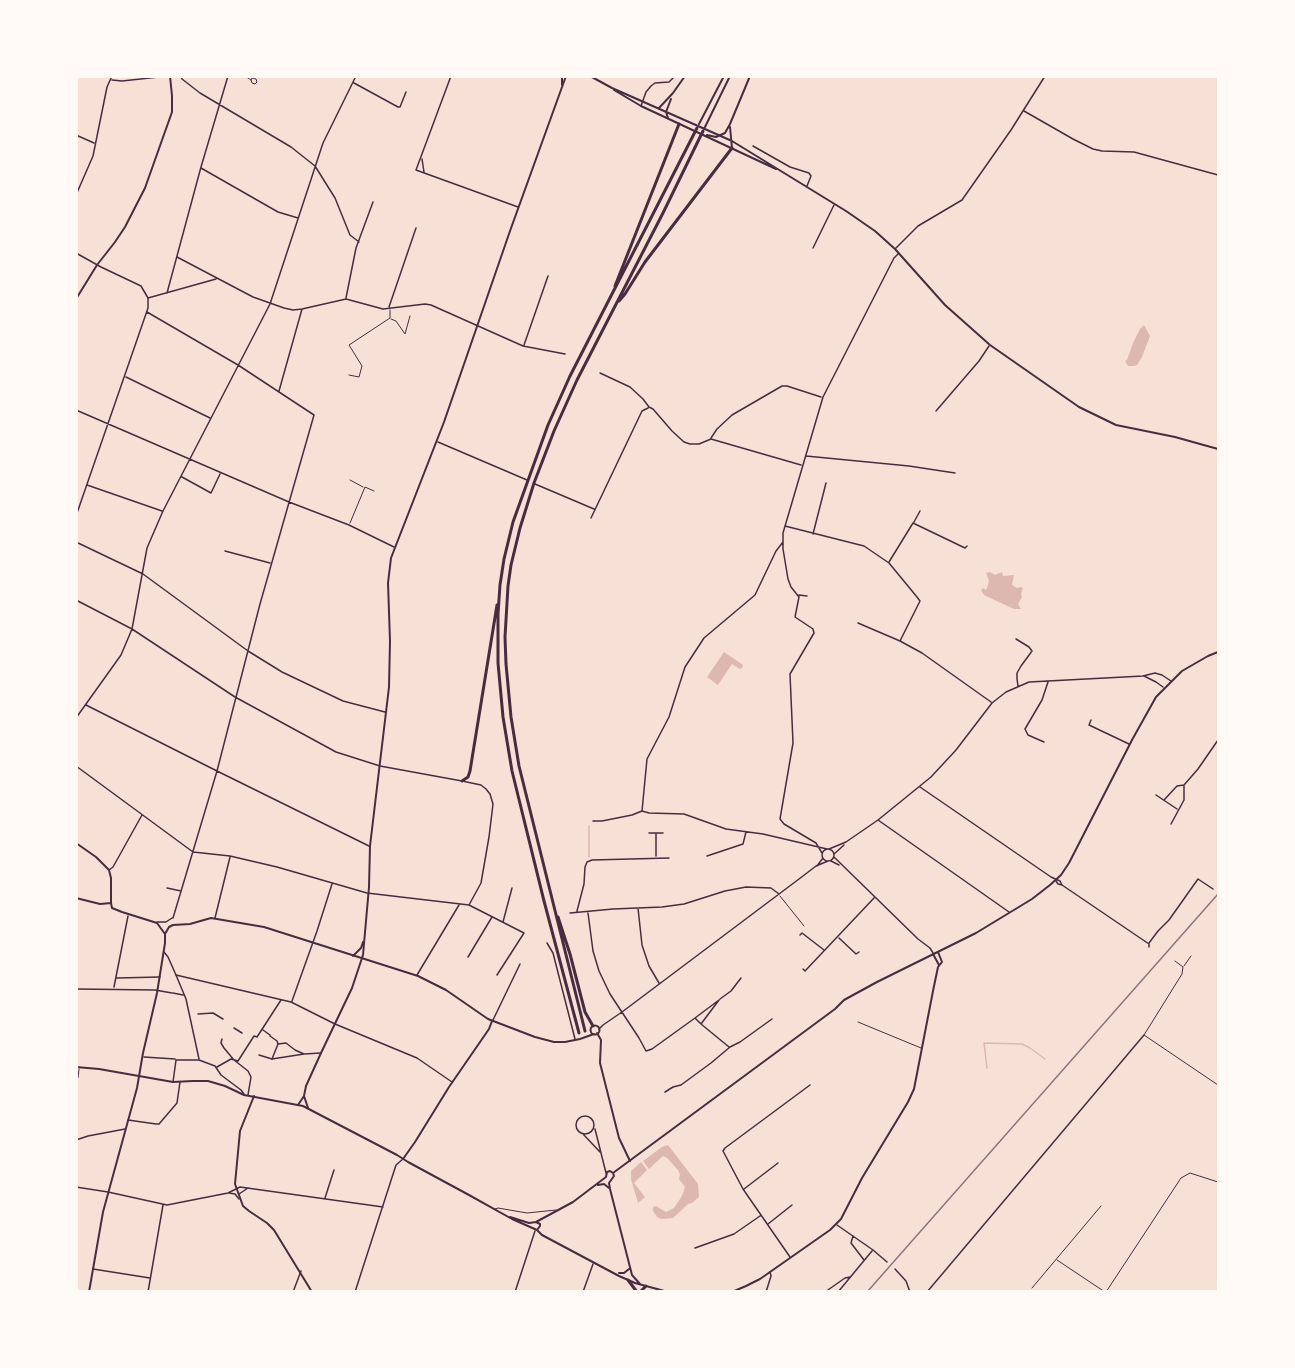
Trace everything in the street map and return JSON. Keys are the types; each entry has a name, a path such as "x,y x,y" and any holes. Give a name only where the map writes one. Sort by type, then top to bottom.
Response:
{"highway":[{"path":"611,296 682,123"},
{"path":"462,781 468,777 470,771 504,559 513,522 548,424 570,376 697,128"},
{"path":"585,1031 519,766 511,717 505,637 511,564 534,483 554,431 580,374 703,133"},
{"path":"615,305 732,148"},
{"path":"500,585 498,663 503,717 512,771 579,1033"},
{"path":"554,909 568,946 585,1012 595,1030"},
{"path":"628,1280 638,1292 646,1286"}],"main road":[{"path":"76,300 124,227 147,181 172,112 169,76"},
{"path":"298,1105 304,1096 306,1086 352,988 363,959 370,846 389,687 388,574 391,558 437,442 564,76"},
{"path":"590,76 666,112 682,123 692,123 732,148 787,174"},
{"path":"658,108 685,76"},
{"path":"697,128 724,76"},
{"path":"703,133 730,76"},
{"path":"717,137 725,133 730,124 750,76"},
{"path":"612,88 641,106 669,119 703,133 732,141 807,186 875,231 899,253 945,304 990,345 1092,415 1116,425 1175,437 1218,449"},
{"path":"669,119 666,112 673,93"},
{"path":"730,124 732,148"},
{"path":"508,1216 526,1222 535,1222 573,1202 835,1009 844,1000 976,933 1032,899 1056,880 1069,863 1152,703 1171,681 1190,667 1218,652"},
{"path":"76,843 110,870 112,908 128,915 156,922 165,934"},
{"path":"76,898 90,903 111,903"},
{"path":"88,1292 103,1212 137,1088 158,990 165,934 169,927 176,924 190,924 215,918 267,928 417,975 443,988 492,1021 545,1040 575,1041 588,1036 595,1030 601,1040 600,1063 619,1138 630,1161"},
{"path":"353,956 361,948 365,934"},
{"path":"732,1292 750,1285 791,1258 841,1219 867,1169 911,1096 917,1080 933,991 942,959 938,952"},
{"path":"933,954 939,966"},
{"path":"403,1159 489,1029 492,1021"},
{"path":"78,1067 173,1082 197,1080 210,1082 246,1095 303,1106 628,1280 668,1292"},
{"path":"254,1096 239,1136 234,1182 246,1209 274,1230 312,1292"},
{"path":"304,1096 308,1108"},
{"path":"611,1172 614,1176 611,1179 610,1189 630,1267 633,1278 640,1284"},
{"path":"606,1176 611,1179"},
{"path":"596,1185 604,1184 610,1189"},
{"path":"535,1222 532,1226 535,1230"},
{"path":"535,1222 540,1225 539,1229 535,1230"},
{"path":"616,1273 626,1273 630,1267"}],"street":[{"path":"77,194 88,169 107,87 112,78 122,81 169,76"},
{"path":"181,76 182,80 219,105 291,147 315,166 335,198 350,236 359,242"},
{"path":"167,293 228,76"},
{"path":"76,718 122,655 132,629 147,548 163,511 270,303 323,143 356,76"},
{"path":"451,76 416,170 519,208"},
{"path":"641,106 651,86 655,83 669,82 675,76"},
{"path":"895,249 918,226 962,200 1045,76"},
{"path":"353,83 398,107 406,92"},
{"path":"1023,110 1093,149 1134,152 1218,175"},
{"path":"76,135 95,144"},
{"path":"753,146 790,167 809,172 811,176 807,186"},
{"path":"421,157 424,173"},
{"path":"201,167 278,212 297,218"},
{"path":"346,299 359,242 374,202"},
{"path":"813,248 835,204"},
{"path":"389,308 416,228"},
{"path":"76,253 141,286 148,298 147,312 76,516"},
{"path":"823,858 816,843 783,824 780,819 793,743 790,674 814,633 813,629 795,617 799,599 788,579 783,542 784,526 823,397 894,258 899,253"},
{"path":"177,257 253,297 287,309 302,309 346,299 383,309 425,304 447,311 523,346 565,354"},
{"path":"523,346 548,276"},
{"path":"148,298 216,278"},
{"path":"279,391 302,309"},
{"path":"147,312 238,365 314,415 182,891 173,918 166,922 156,922"},
{"path":"936,411 990,345"},
{"path":"600,373 630,387 684,442 695,444 711,439 802,465"},
{"path":"125,376 211,418"},
{"path":"711,439 717,429 732,415 782,386 823,397"},
{"path":"591,518 642,411 649,407"},
{"path":"76,410 289,502 349,525 395,547"},
{"path":"437,442 528,480"},
{"path":"805,456 955,472"},
{"path":"181,476 211,493 220,472"},
{"path":"534,483 595,509"},
{"path":"813,534 826,483"},
{"path":"87,485 163,511"},
{"path":"889,562 920,511"},
{"path":"914,523 966,548 967,546"},
{"path":"784,526 864,546 889,562 920,602 900,641"},
{"path":"76,542 143,574 248,651 282,672 343,701 386,712"},
{"path":"642,811 646,763 669,717 685,667 704,638 754,595 783,542"},
{"path":"225,551 271,564"},
{"path":"798,595 807,596"},
{"path":"76,600 132,629 236,697 336,752 380,766 481,785 490,794 493,804 481,883 469,905"},
{"path":"858,623 922,653 992,703"},
{"path":"1016,639 1032,651 1017,673 1018,687"},
{"path":"595,1030 660,984 777,893 816,866 829,861 846,842 920,787 956,750 992,703 1006,692 1029,682 1143,676 1158,673 1171,681"},
{"path":"1143,676 1164,688"},
{"path":"1044,742 1028,735 1025,729 1042,700 1048,681"},
{"path":"85,704 370,846"},
{"path":"1091,720 1089,725 1130,745"},
{"path":"1171,824 1184,800 1184,785 1218,740"},
{"path":"76,766 193,852 230,856 277,867 368,893 469,905 524,933 497,975"},
{"path":"1164,800 1177,786 1184,785"},
{"path":"920,787 1149,945 1198,879 1213,889"},
{"path":"1156,795 1179,810"},
{"path":"593,821 632,815 642,811 684,814 722,828 747,831 828,849 840,865 930,948 933,954"},
{"path":"110,870 142,814"},
{"path":"878,820 1010,912"},
{"path":"707,856 743,844 747,831"},
{"path":"649,833 663,832"},
{"path":"656,834 656,857"},
{"path":"822,853 846,842"},
{"path":"215,918 230,856"},
{"path":"577,912 587,862 669,858"},
{"path":"823,858 840,865"},
{"path":"816,866 823,858"},
{"path":"291,1002 332,884"},
{"path":"570,914 684,904 746,887 771,888 777,893"},
{"path":"167,888 182,891"},
{"path":"503,922 512,888"},
{"path":"803,969 805,971 875,898"},
{"path":"417,975 459,904"},
{"path":"638,908 642,945 660,984"},
{"path":"588,911 597,966 607,987 646,1051 652,1049 731,991 741,978"},
{"path":"113,989 128,915"},
{"path":"468,957 493,917"},
{"path":"173,918 176,924"},
{"path":"801,934 824,951"},
{"path":"838,937 856,954 859,952"},
{"path":"547,943 553,953 575,1041"},
{"path":"164,952 185,995 199,1060"},
{"path":"492,1021 520,964"},
{"path":"176,975 291,1002 335,1024 417,1058 452,1082"},
{"path":"116,978 160,977"},
{"path":"76,989 158,990 185,995"},
{"path":"217,1067 231,1059 238,1061 254,1036 257,1037 262,1030 281,999"},
{"path":"701,1024 719,1000"},
{"path":"198,1014 213,1013 223,1019"},
{"path":"695,1018 730,1047"},
{"path":"665,1092 681,1085 730,1047 772,1020"},
{"path":"234,1028 242,1033"},
{"path":"262,1030 278,1044"},
{"path":"927,1292 1144,1035"},
{"path":"143,1057 199,1060 217,1067 221,1075 246,1095 251,1077 221,1043 222,1039"},
{"path":"278,1044 286,1043 304,1054"},
{"path":"271,1059 278,1044"},
{"path":"259,1055 271,1059 321,1053"},
{"path":"173,1082 177,1060"},
{"path":"128,1120 157,1124 177,1103 180,1082"},
{"path":"791,1258 743,1189 723,1151 810,1085"},
{"path":"600,1152 576,1128 576,1122 580,1117 590,1117 594,1122 606,1176"},
{"path":"583,1134 590,1133 594,1127"},
{"path":"76,1140 126,1129"},
{"path":"595,1146 600,1145"},
{"path":"355,1292 396,1165 403,1159"},
{"path":"743,1189 778,1163"},
{"path":"604,1166 611,1172"},
{"path":"325,1199 334,1170"},
{"path":"76,1187 163,1204 228,1193 235,1194 241,1201"},
{"path":"228,1193 240,1187 383,1207"},
{"path":"239,1195 249,1188"},
{"path":"148,1292 163,1204"},
{"path":"767,1224 792,1205"},
{"path":"695,1248 734,1233 761,1216"},
{"path":"837,1224 887,1262"},
{"path":"515,1292 535,1230"},
{"path":"853,1236 851,1243 864,1261"},
{"path":"838,1292 873,1250"},
{"path":"583,1292 594,1262"},
{"path":"93,1269 150,1278"},
{"path":"895,1269 906,1281 910,1292"},
{"path":"293,1292 301,1271"},
{"path":"766,1292 770,1272"},
{"path":"825,1292 850,1277"}],"lane":[{"path":"246,76 250,80"},
{"path":"389,308 390,318"},
{"path":"390,318 396,321 405,334 410,316"},
{"path":"350,375 359,377 362,366 349,345 390,318"},
{"path":"350,480 374,491"},
{"path":"349,525 365,487"},
{"path":"777,893 804,926"},
{"path":"801,929 801,934"},
{"path":"1191,956 1183,967 1182,975 1144,1035 1218,1085"},
{"path":"1174,961 1183,967"},
{"path":"858,1022 922,1048"},
{"path":"76,1080 78,1067"},
{"path":"1056,1259 1106,1292 1181,1178 1190,1173 1218,1182"},
{"path":"1032,1288 1101,1206"},
{"path":"495,1209 527,1213 558,1210"}],"shaded area":[{"path":"1144,325 1150,336 1142,357 1137,365 1128,366 1125,361"},
{"path":"990,572 995,575 1002,572 1003,576 1014,575 1012,585 1023,588 1018,604 1021,609 1014,609 984,595 981,590 983,588 986,590 989,581 986,573"},
{"path":"724,652 743,665 740,669 732,664 718,685 707,677"},
{"path":"668,1145 698,1184 699,1197 673,1218 661,1219 653,1211 653,1207 656,1206 666,1212 674,1208 685,1187 679,1179 678,1170 667,1158 663,1156 649,1169 643,1161"},
{"path":"641,1162 647,1170 634,1183 645,1197 638,1203 631,1171"}],"waterway":[{"path":"589,826 589,857"},
{"path":"987,1068 984,1043 1022,1044 1045,1059"}],"railway":[{"path":"867,1292 1218,894"}]}
